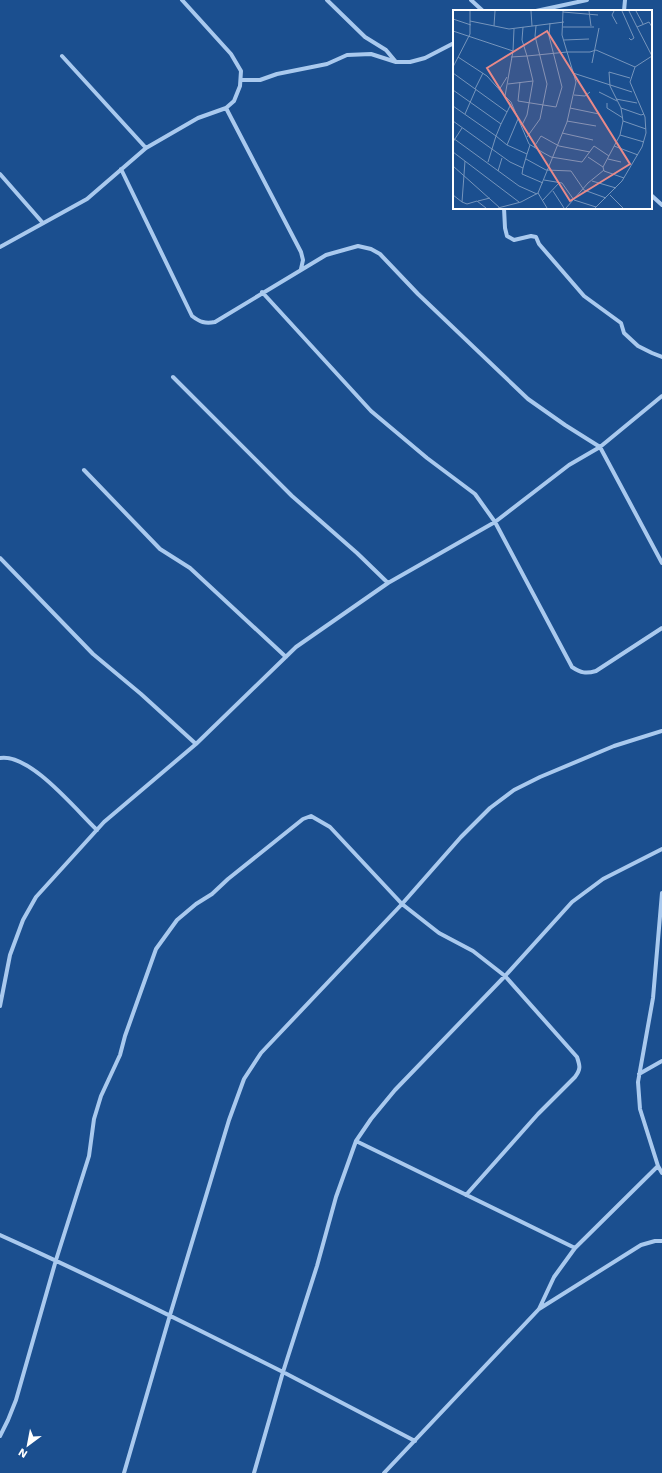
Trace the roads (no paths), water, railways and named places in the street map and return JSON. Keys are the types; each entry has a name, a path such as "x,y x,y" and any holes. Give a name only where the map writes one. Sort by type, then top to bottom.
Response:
{"street":[{"path":"0,246 87,199 146,148 198,118 226,108 234,101 240,86 241,71 231,54 182,0"},
{"path":"327,0 366,36 386,50 396,62"},
{"path":"471,0 482,10"},
{"path":"541,10 587,0"},
{"path":"624,10 625,0"},
{"path":"241,80 260,80 277,74 327,64 347,55 371,54 396,62 410,62 425,58 453,44"},
{"path":"62,56 146,148"},
{"path":"226,108 301,252 303,260 301,269"},
{"path":"121,169 192,316 201,322 209,324 216,322 262,292 326,255 358,246 371,248 380,254 418,294 528,399 600,447 662,563"},
{"path":"0,174 42,222"},
{"path":"652,196 662,205"},
{"path":"656,200 662,196"},
{"path":"504,209 507,236 514,240 531,236 536,237 539,244 584,296 621,323 624,334 638,346 662,357"},
{"path":"262,292 371,410 427,458 475,494 495,522 572,667 581,673 596,671 662,628"},
{"path":"173,376 292,496 357,553 388,583"},
{"path":"0,1004 10,955 23,920 36,897 104,822 196,744 296,647 388,583 495,522 569,465 600,447 662,396"},
{"path":"84,470 160,549 190,568 286,657"},
{"path":"0,558 93,654 141,694 196,744"},
{"path":"124,1473 229,1120 244,1079 261,1053 402,904 461,837 490,808 514,790 540,776 614,746 662,731"},
{"path":"0,758 4,757 20,761 43,776 97,830"},
{"path":"0,1436 16,1400 56,1260 89,1156 94,1119 101,1096 120,1056 125,1036 156,949 177,920 196,904 212,894 228,879 303,819 311,816 330,828 402,904 439,933 473,951 505,976 577,1057 580,1066 579,1072 575,1077 538,1114 466,1195"},
{"path":"254,1473 283,1372 317,1266 336,1197 356,1141 371,1119 395,1090 505,976 572,902 603,879 662,849"},
{"path":"662,893 654,998 639,1074 640,1109 658,1166 662,1173"},
{"path":"639,1074 662,1060"},
{"path":"356,1141 575,1248"},
{"path":"539,1309 554,1277 575,1248 658,1166"},
{"path":"0,1235 56,1260 170,1315 415,1441"},
{"path":"384,1473 539,1309 641,1245 662,1240"}]}
